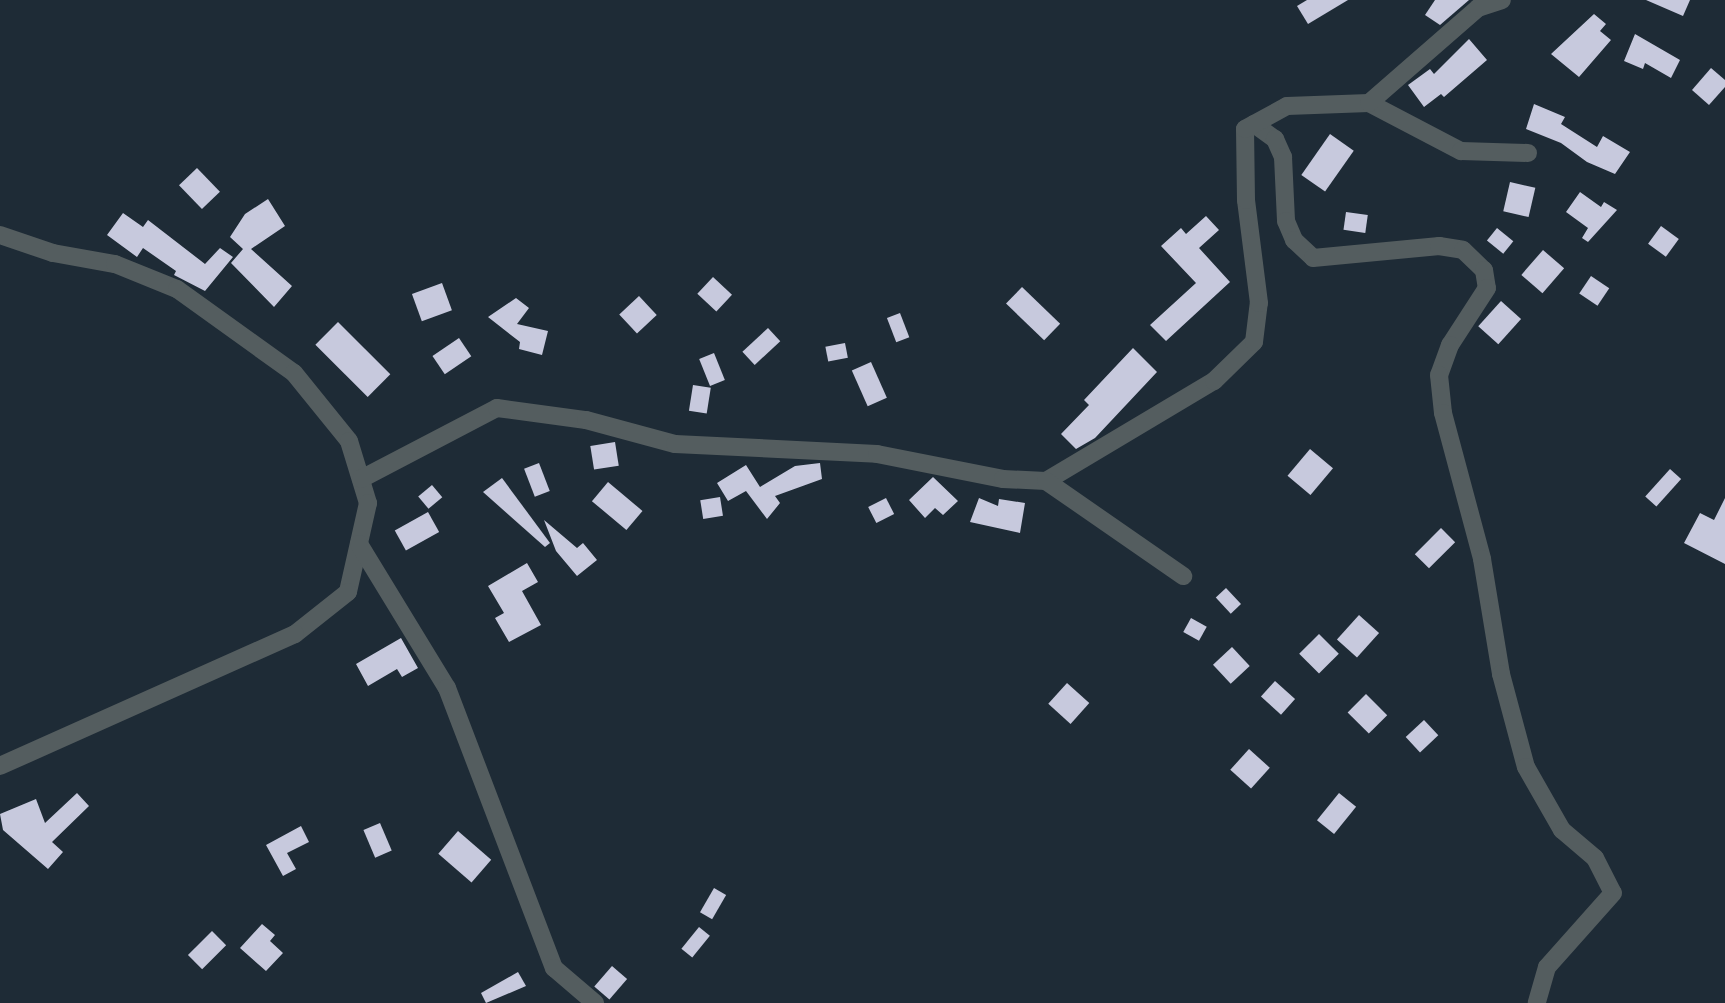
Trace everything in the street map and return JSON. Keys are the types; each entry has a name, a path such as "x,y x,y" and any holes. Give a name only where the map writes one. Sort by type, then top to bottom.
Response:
{"street":[{"path":"1369,103 1478,8 1502,0"},
{"path":"1046,481 1214,381 1254,342 1259,303 1244,159 1245,129 1287,106 1369,103 1461,151 1528,153"},
{"path":"1254,124 1275,139 1283,157 1286,221 1294,240 1313,258 1439,246 1463,250 1484,270 1487,288 1450,345 1439,375 1443,413 1482,559 1501,674 1526,767 1562,830 1595,858 1613,893 1547,967 1537,1003"},
{"path":"0,235 53,253 115,264 177,289 294,373 349,441 368,503 348,592 295,634 0,766"},
{"path":"361,479 497,408 586,420 675,444 877,454 1003,479 1046,481 1183,576"},
{"path":"359,544 447,688 554,968 595,1003"}],"building":[{"path":"1307,0 1348,0 1308,24 1297,6"},
{"path":"1435,0 1469,0 1440,25 1425,15"},
{"path":"1646,0 1690,0 1683,16"},
{"path":"1594,14 1606,24 1600,31 1611,40 1579,77 1551,54"},
{"path":"1635,34 1680,60 1671,78 1645,63 1643,69 1624,61"},
{"path":"1469,39 1487,60 1444,97 1441,94 1424,107 1408,85 1430,69 1434,74"},
{"path":"1711,68 1725,80 1725,87 1709,105 1692,90"},
{"path":"1534,104 1565,117 1561,124 1597,147 1603,136 1630,152 1615,174 1587,162 1561,143 1526,129"},
{"path":"1330,134 1354,151 1325,192 1301,175"},
{"path":"197,168 220,192 202,209 179,185"},
{"path":"1510,182 1535,188 1529,217 1503,211"},
{"path":"1580,192 1601,207 1604,202 1617,210 1588,242 1582,238 1588,228 1566,212"},
{"path":"268,199 285,226 251,249 292,286 274,307 231,263 243,249 230,237 245,214"},
{"path":"1346,212 1368,215 1365,233 1343,230"},
{"path":"123,213 143,227 148,220 205,264 220,248 233,257 205,291 174,275 176,271 143,248 137,257 107,235"},
{"path":"1206,216 1219,230 1199,248 1230,282 1166,341 1150,325 1196,283 1161,246 1181,228 1186,234"},
{"path":"1661,226 1679,239 1666,257 1648,244"},
{"path":"1497,228 1513,241 1503,254 1487,240"},
{"path":"1543,250 1564,268 1542,293 1521,275"},
{"path":"1591,276 1609,288 1597,306 1579,293"},
{"path":"713,277 732,295 716,312 697,294"},
{"path":"442,283 452,310 422,321 412,294"},
{"path":"1022,287 1060,324 1044,340 1006,304"},
{"path":"639,296 657,315 637,333 619,314"},
{"path":"516,298 529,308 517,324 548,331 542,355 519,349 520,342 488,317"},
{"path":"1501,301 1521,319 1498,344 1478,326"},
{"path":"900,313 909,337 896,342 887,318"},
{"path":"338,322 390,374 368,397 315,345"},
{"path":"768,328 780,341 755,365 742,352"},
{"path":"459,338 471,356 445,374 432,356"},
{"path":"845,343 848,358 828,362 825,347"},
{"path":"1133,348 1157,372 1095,438 1076,449 1061,434 1089,405 1084,400"},
{"path":"714,353 725,380 710,386 699,359"},
{"path":"871,362 887,398 868,406 852,371"},
{"path":"693,385 711,388 707,413 689,411"},
{"path":"615,442 619,466 594,470 590,446"},
{"path":"1310,449 1333,468 1310,495 1288,476"},
{"path":"539,463 550,491 535,497 524,469"},
{"path":"820,463 822,479 775,496 780,503 767,519 746,491 728,501 717,483 746,465 760,487 795,466"},
{"path":"1670,469 1681,479 1656,507 1645,496"},
{"path":"933,477 958,501 943,515 935,508 925,518 909,500"},
{"path":"502,478 550,543 545,547 483,492"},
{"path":"608,482 642,511 626,530 592,501"},
{"path":"432,485 442,497 428,509 418,497"},
{"path":"720,497 723,516 703,519 700,500"},
{"path":"886,498 894,514 876,523 868,507"},
{"path":"979,498 998,506 999,499 1025,503 1020,533 970,522"},
{"path":"1725,498 1725,564 1684,543 1700,513 1714,520"},
{"path":"428,512 439,532 406,551 395,530"},
{"path":"544,520 577,548 583,543 597,560 577,576 556,551"},
{"path":"1441,528 1455,542 1429,568 1415,554"},
{"path":"527,563 538,582 522,591 541,625 509,642 495,618 504,613 488,586"},
{"path":"1226,588 1241,604 1231,614 1216,598"},
{"path":"1359,615 1379,633 1357,658 1337,640"},
{"path":"1191,618 1207,627 1199,641 1183,632"},
{"path":"1319,634 1339,654 1319,674 1299,654"},
{"path":"401,638 418,668 402,677 397,669 368,686 356,664"},
{"path":"1232,647 1250,666 1231,684 1213,665"},
{"path":"1275,681 1295,699 1281,715 1261,697"},
{"path":"1067,683 1089,703 1071,724 1048,704"},
{"path":"1366,694 1387,715 1369,734 1348,712"},
{"path":"1424,720 1438,735 1420,752 1406,737"},
{"path":"1249,749 1270,768 1251,789 1230,770"},
{"path":"77,793 89,806 52,842 63,852 48,869 3,830 0,814 36,799 45,823"},
{"path":"1339,793 1356,807 1334,834 1317,820"},
{"path":"380,823 392,851 375,858 363,830"},
{"path":"301,826 309,842 287,853 296,869 283,876 266,845"},
{"path":"458,831 491,860 472,883 438,854"},
{"path":"714,888 726,895 712,919 700,912"},
{"path":"262,924 275,935 270,941 283,953 266,971 240,948"},
{"path":"699,927 710,936 692,958 681,949"},
{"path":"212,931 226,945 202,969 188,955"},
{"path":"612,966 627,979 609,999 594,986"},
{"path":"518,972 526,986 486,1003 481,993"}]}
